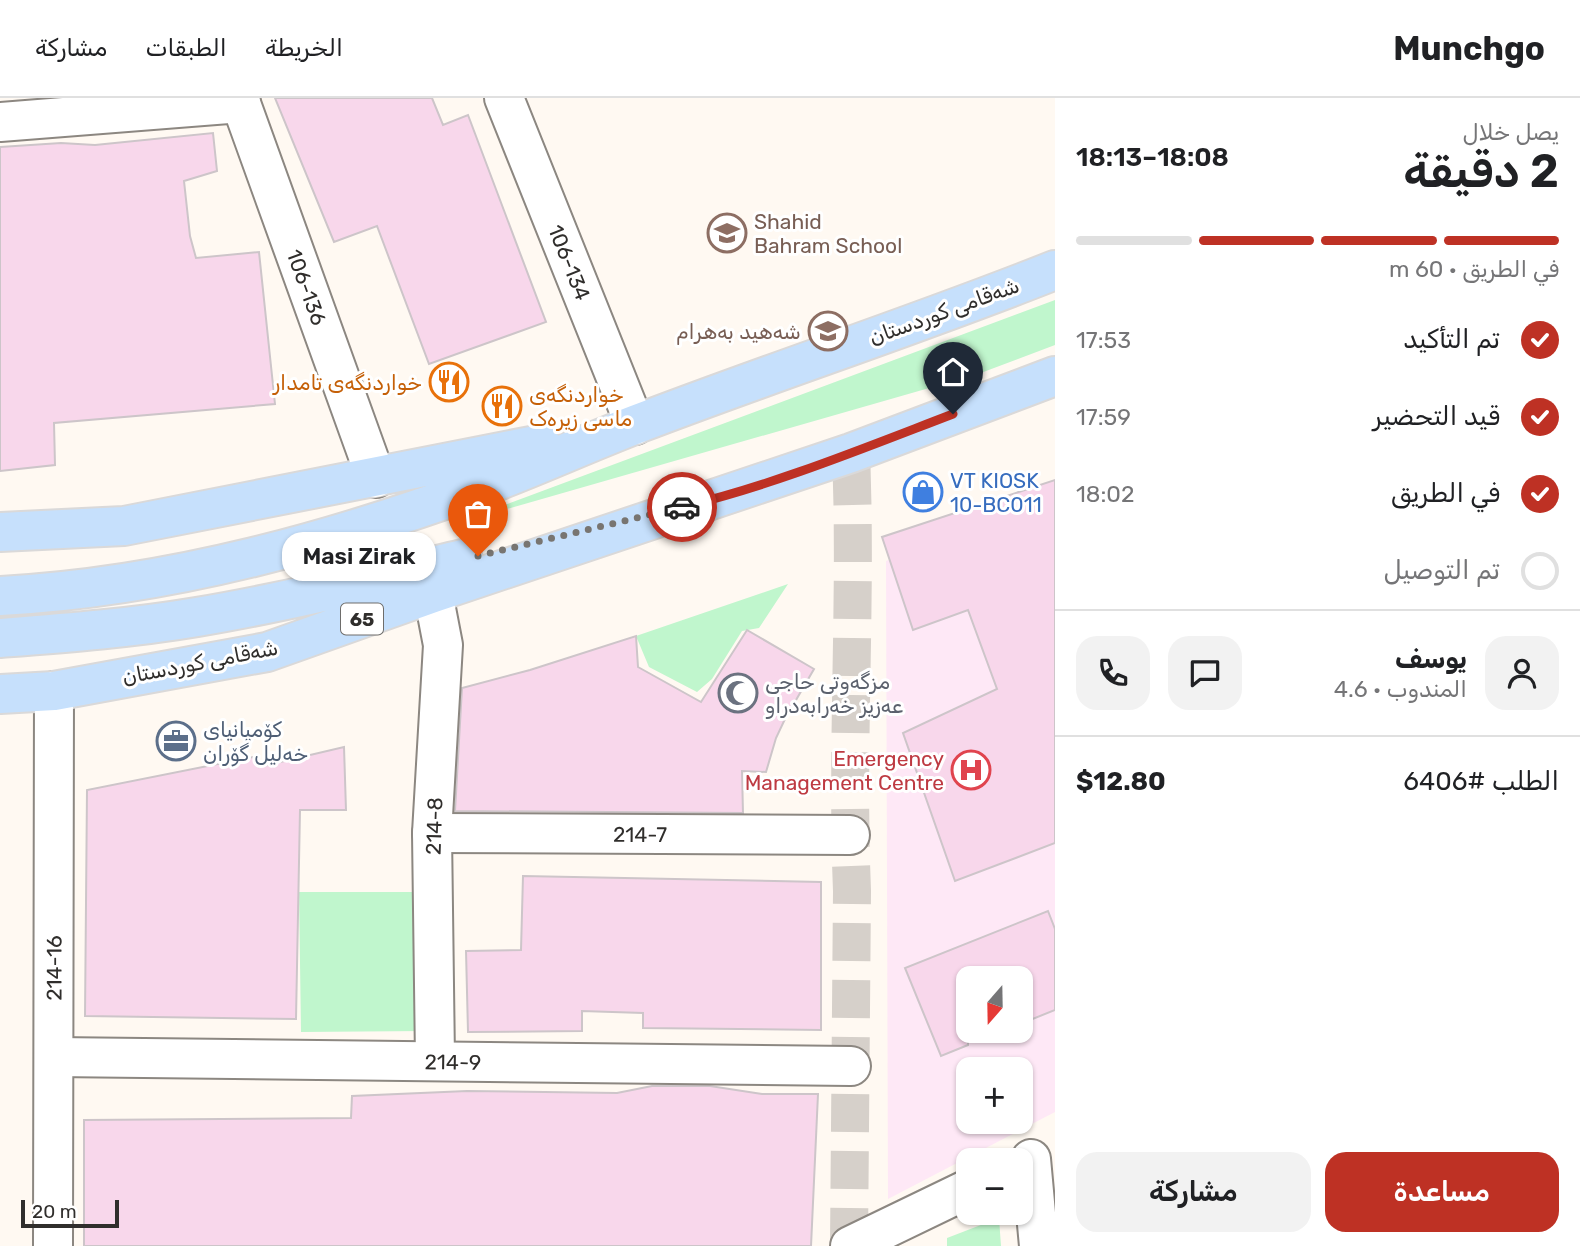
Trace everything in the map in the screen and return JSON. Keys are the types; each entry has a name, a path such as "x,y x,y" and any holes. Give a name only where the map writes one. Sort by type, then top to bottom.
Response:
{"highway":[{"name":"شەقامی کوردستان","path":"0,596 143,579 248,560 320,540 498,481 635,425 1055,270"},
{"name":"شەقامی کوردستان","path":"0,694 54,691 267,652 433,593 851,453 1055,376"},
{"name":"شەقامی کوردستان","path":"0,532 124,526 635,425"},
{"name":"شەقامی کوردستان","path":"0,638 195,617 321,593 713,500"}],"street":[{"name":"106-134","path":"504,98 635,425"},
{"path":"0,122 240,100"},
{"name":"106-136","path":"240,100 376,478"},
{"name":"214-8","path":"433,593 443,645 432,833 435,1060"},
{"name":"214-16","path":"53,1246 54,691"},
{"name":"214-7","path":"432,833 850,835"},
{"name":"214-9","path":"54,1057 851,1066"},
{"path":"1036,1157 1040,1246"},
{"path":"850,1246 956,1195"}],"shaded area":[{"name":"Emergency Management Centre","path":"1055,497 1055,1112 1033,1123 1033,1057 956,1057 956,1134 1013,1134 986,1148 956,1148 956,1164 888,1199 886,561"}],"green space":[{"path":"1055,300 1055,345 978,374 451,525"},
{"path":"788,584 759,628 742,631 712,679 697,692 649,667 636,636"},
{"path":"299,892 425,892 426,1031 301,1032"},
{"path":"981,1225 1000,1225 1001,1246 947,1246 947,1238"}],"building":[{"path":"275,98 432,98 443,125 468,115 546,322 429,364 377,226 334,242"},
{"path":"213,133 217,171 184,181 190,236 196,258 259,252 275,404 54,423 55,465 0,471 0,147 61,143 95,145"},
{"path":"1055,480 1055,843 955,881 903,733 997,689 968,610 913,630 882,537"},
{"path":"747,630 814,669 776,738 766,772 742,771 743,813 455,811 462,688 530,670 636,636 638,667 701,702"},
{"path":"344,747 346,810 300,810 296,1019 85,1016 87,790 253,757 259,767"},
{"path":"523,876 821,882 821,1030 643,1028 643,1013 582,1011 582,1031 468,1032 466,951 521,950"},
{"path":"1048,911 1055,929 1055,1010 1033,1019 1033,966 956,966 956,1043 968,1045 941,1056 905,968"},
{"path":"652,1086 710,1086 762,1094 818,1094 811,1246 84,1246 84,1120 351,1118 352,1096 467,1091 617,1093"}],"tunnel":[{"path":"849,1246 853,562 851,453"}],"way so far":[{"path":"478,556 682,507"}],"place":[{"name":"Shahid Bahram School","path":"727,233"},
{"name":"شەهید بەهرام","path":"828,331"},
{"name":"خواردنگەی تامدار","path":"449,382"},
{"name":"خواردنگەی ماسی زیرەک","path":"502,406"},
{"name":"VT KIOSK 10-BC011","path":"923,492"},
{"name":"Masi Zirak","path":"478,556"},
{"name":"مزگەوتی حاجی عەزیز خەرابەدراو","path":"738,693"},
{"name":"کۆمپانیای خەلیل گۆران","path":"176,741"},
{"name":"Emergency Management Centre","path":"971,770"}],"route":[{"path":"682,507 713,500 828,461 953,414"}]}
